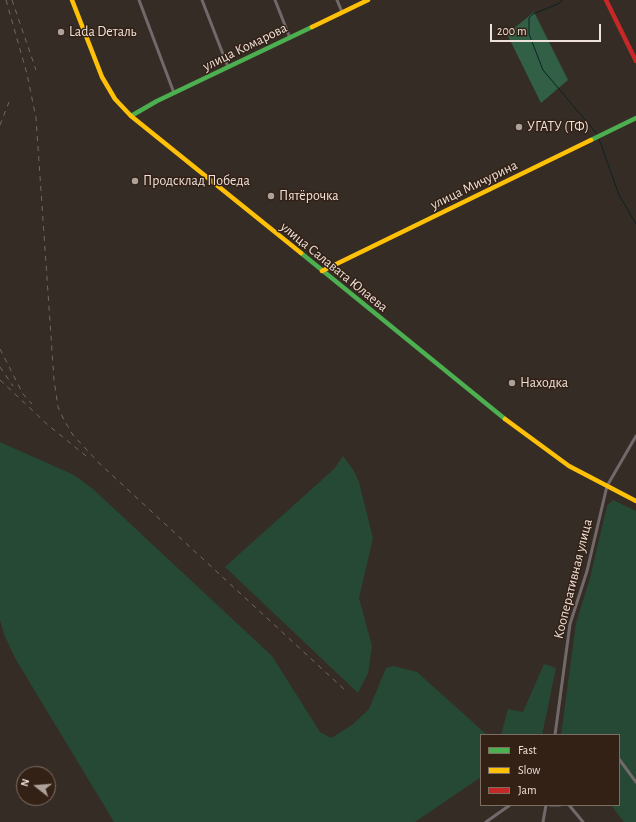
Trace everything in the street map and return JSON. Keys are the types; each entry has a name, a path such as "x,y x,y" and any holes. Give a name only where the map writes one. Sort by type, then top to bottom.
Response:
{"street":[{"name":"улица Салавата Юлаева","path":"72,0 102,76 115,98 131,116 525,435 569,466 636,501"},
{"path":"138,0 174,93"},
{"path":"202,0 228,67"},
{"path":"275,0 290,38"},
{"path":"337,0 342,12"},
{"name":"улица Комарова","path":"131,116 174,93 368,0"},
{"path":"606,0 636,61"},
{"name":"улица Мичурина","path":"322,271 636,118"},
{"name":"Кооперативная улица","path":"555,734 570,624 587,571 607,486 636,436"},
{"path":"620,760 636,782"},
{"path":"486,822 509,806"},
{"path":"543,822 546,806"},
{"path":"570,806 583,822"}],"green space":[{"path":"534,12 568,80 541,103 507,34"},
{"path":"0,442 74,475 93,489 272,656 320,732 331,738 352,725 369,709 386,668 393,666 417,672 486,734 480,734 480,778 415,822 114,822 15,658 4,634 0,620"},
{"path":"343,456 354,471 359,482 373,538 359,598 372,646 368,673 358,693 225,567 334,469"},
{"path":"613,500 636,511 636,822 624,822 612,806 620,806 620,734 561,734 576,623 590,578 607,506"},
{"path":"544,664 556,668 542,734 501,734 508,709 523,712"}],"waterway":[{"path":"562,0 560,3 533,14 529,18 529,34 543,70 597,134"},
{"path":"599,139 619,195 636,224"}],"railway":[{"path":"6,0 27,74 36,118 54,380 58,407 64,420 73,435 99,463 346,691"},
{"path":"12,0 36,70"},
{"path":"0,125 9,102"},
{"path":"0,349 23,394 32,404"},
{"path":"0,367 13,386"},
{"path":"0,380 48,425 86,456"}],"traffic: fast":[{"path":"131,116 157,101 312,27"},
{"path":"591,140 636,118"},
{"path":"301,253 505,419"}],"traffic: slow":[{"path":"72,0 102,77 115,99 131,116 301,253"},
{"path":"312,27 368,0"},
{"path":"322,271 591,140"},
{"path":"505,419 569,466 636,501"}],"traffic: jam":[{"path":"606,0 636,61"}],"place":[{"name":"Lada Dеталь","path":"61,32"},
{"name":"УГАТУ (ТФ)","path":"519,127"},
{"name":"Продсклад Победа","path":"135,181"},
{"name":"Пятёрочка","path":"271,196"},
{"name":"Находка","path":"512,383"}]}
